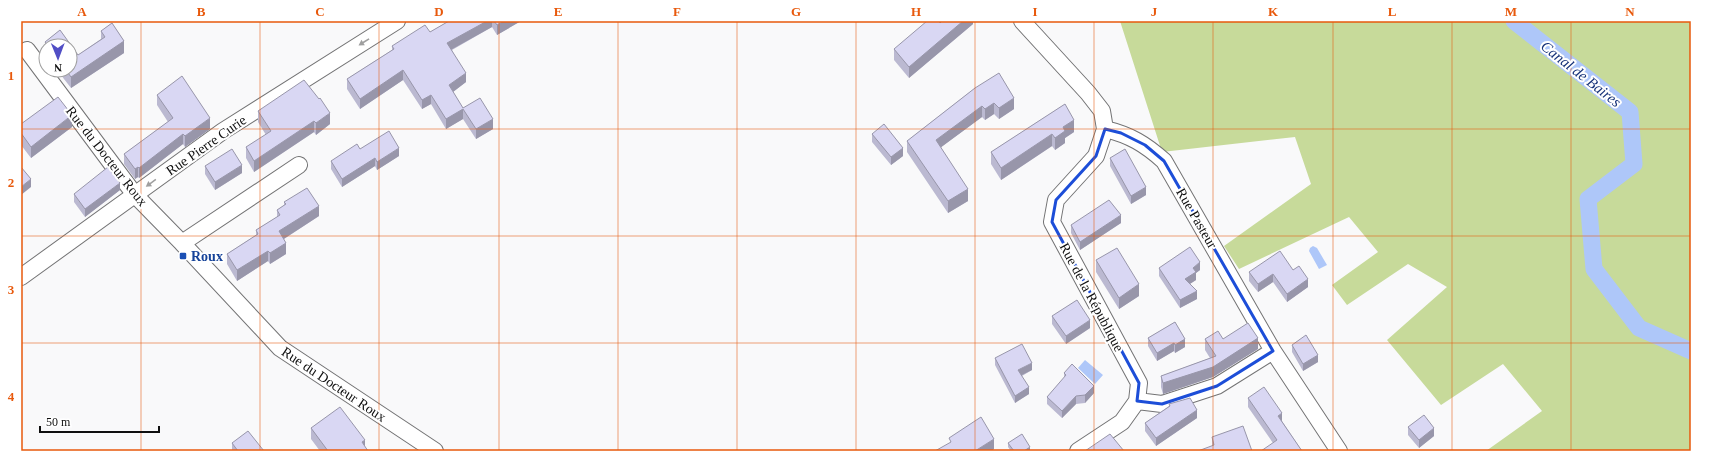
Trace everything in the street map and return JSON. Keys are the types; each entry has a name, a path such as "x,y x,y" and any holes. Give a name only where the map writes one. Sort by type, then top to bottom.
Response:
{"street":[{"name":"Rue Pierre Curie","path":"21,277 223,131 397,21"},
{"path":"1022,21 1102,111 1105,129"},
{"name":"Rue du Docteur Roux","path":"27,50 134,195 182,243 280,348 435,451"},
{"name":"Rue Pasteur","path":"1105,129 1122,133 1145,145 1164,161 1273,351 1339,451"},
{"name":"Rue de la République","path":"1105,129 1096,156 1056,200 1052,222 1138,383 1137,401"},
{"path":"182,243 299,166"},
{"path":"1078,451 1122,422 1137,401 1162,404 1217,386 1273,351"}],"highlighted area":[{"path":"1105,129 1121,133 1145,145 1164,161 1273,351 1217,386 1162,404 1137,401 1139,383 1052,222 1056,200 1096,156"}],"green space":[{"path":"1120,21 1691,21 1691,451 1486,451 1542,411 1503,364 1441,405 1387,340 1447,287 1408,264 1347,305 1332,285 1378,252 1349,217 1239,269 1224,246 1311,184 1295,137 1162,152"}],"water":[{"path":"1313,246 1317,248 1327,265 1319,269 1309,251"},
{"path":"1085,360 1103,375 1095,384 1078,368"}],"building":[{"path":"449,21 487,21 447,43 466,73 449,85 463,108 480,98 493,119 476,129 463,109 446,119 431,95 422,100 403,70 360,99 347,79 394,49 392,46 425,25 430,32"},
{"path":"494,21 504,21 497,25"},
{"path":"927,21 939,21 940,23 942,21 963,21 909,67 894,49"},
{"path":"112,23 124,41 78,72 78,55 105,37 101,31"},
{"path":"60,30 66,38 50,38"},
{"path":"999,73 1014,98 999,108 994,103 985,109 982,106 936,140 968,189 948,201 907,141 975,88"},
{"path":"182,76 210,118 185,136 183,134 139,168 138,167 135,169 124,154 173,118 157,95"},
{"path":"304,80 319,99 320,98 330,113 316,123 314,121 254,161 246,147 271,131 258,111"},
{"path":"58,97 72,115 31,147 21,133 21,124"},
{"path":"1065,104 1074,120 1063,127 1065,131 1055,138 1052,134 1001,168 991,152"},
{"path":"884,124 903,148 891,157 872,134"},
{"path":"389,131 399,148 377,162 375,158 342,179 331,161 357,144 360,149"},
{"path":"232,149 242,165 215,182 205,166"},
{"path":"1125,149 1146,187 1131,196 1110,158"},
{"path":"21,167 31,179 21,187"},
{"path":"108,167 120,183 85,209 74,194"},
{"path":"307,188 319,206 279,231 286,243 270,253 268,251 237,270 227,254 258,234 256,230 280,215 277,210 286,204 284,202"},
{"path":"1109,200 1121,215 1080,242 1071,225"},
{"path":"1190,247 1200,262 1193,268 1196,272 1185,279 1197,291 1180,300 1159,268"},
{"path":"1117,248 1139,284 1119,298 1096,260"},
{"path":"1280,251 1293,270 1299,266 1308,279 1287,294 1273,274 1258,284 1249,272"},
{"path":"1077,300 1090,320 1066,336 1052,316"},
{"path":"1175,322 1185,339 1175,345 1174,343 1157,353 1148,338"},
{"path":"1248,323 1258,338 1213,367 1163,383 1161,376 1216,356 1205,339 1218,331 1223,339"},
{"path":"1306,335 1318,355 1303,364 1292,345"},
{"path":"1022,344 1032,363 1018,370 1029,387 1015,396 995,358"},
{"path":"1072,364 1094,386 1085,395 1076,396 1062,411 1047,397 1066,375 1064,373"},
{"path":"1264,387 1282,413 1278,416 1302,451 1261,451 1277,440 1248,398"},
{"path":"1190,398 1197,410 1156,438 1145,423 1170,406 1169,404"},
{"path":"340,407 365,440 362,442 368,451 328,451 311,428"},
{"path":"1424,415 1434,428 1419,440 1408,427"},
{"path":"981,417 994,439 975,451 935,451 951,442 949,438"},
{"path":"1243,426 1252,451 1198,451 1214,445 1212,437"},
{"path":"248,431 264,451 238,451 232,443"},
{"path":"1022,434 1030,447 1024,451 1014,451 1008,443"},
{"path":"1110,434 1124,451 1085,451"}],"waterway":[{"name":"Canal de Baires","path":"1514,21 1630,112 1634,164 1588,199 1594,269 1639,328 1691,351"}],"place":[{"name":"Roux","path":"183,256"}]}
